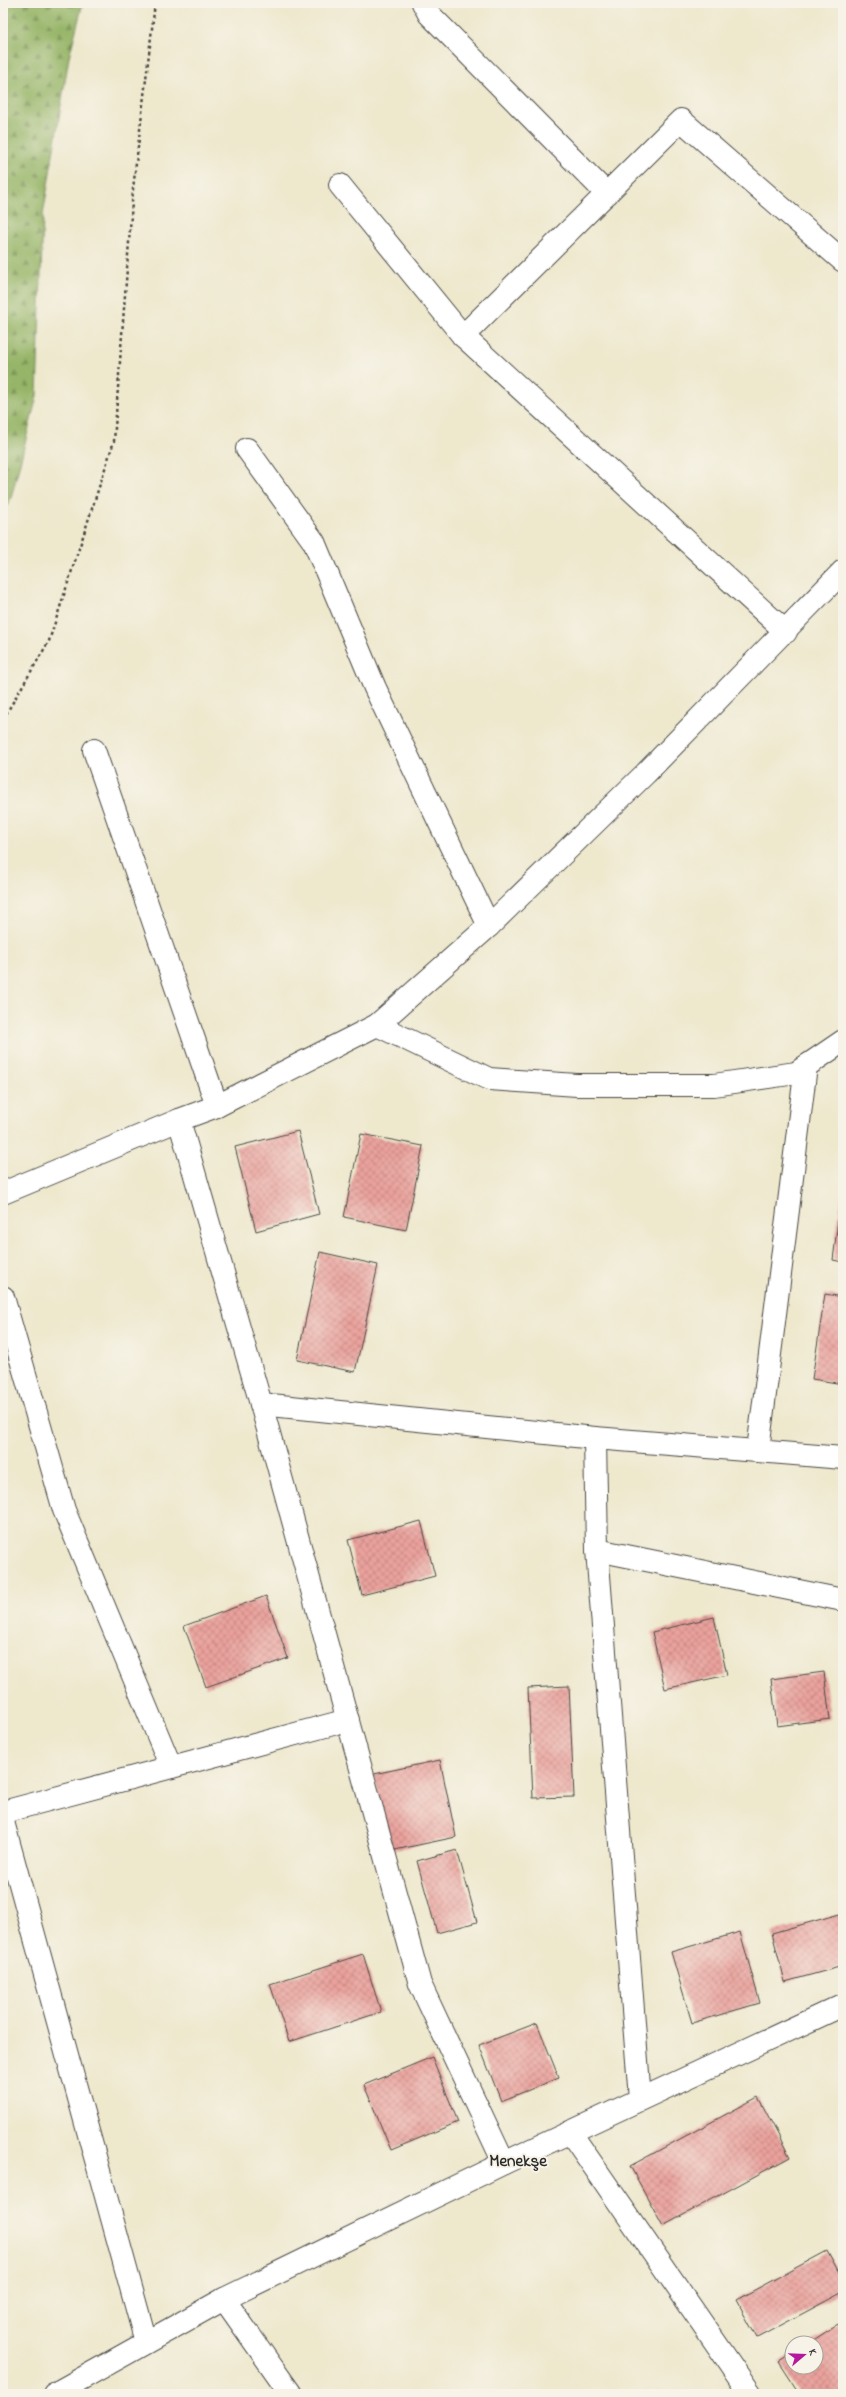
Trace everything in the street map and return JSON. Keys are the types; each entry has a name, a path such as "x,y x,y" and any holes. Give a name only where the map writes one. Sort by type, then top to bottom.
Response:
{"street":[{"path":"423,3 429,14 606,194"},
{"path":"463,336 681,120 843,261"},
{"path":"340,185 463,336 786,632"},
{"path":"247,450 314,542 375,688 490,926"},
{"path":"3,1193 179,1120 217,1106 377,1025 490,926 786,632 843,572"},
{"path":"94,750 217,1106"},
{"path":"377,1025 489,1079 577,1084 714,1085 796,1073 843,1040"},
{"path":"758,1450 806,1066"},
{"path":"179,1120 261,1404 420,1984 504,2163"},
{"path":"3,1297 64,1510 171,1767"},
{"path":"261,1404 595,1438 843,1458"},
{"path":"595,1438 597,1550 640,2098"},
{"path":"597,1550 843,1600"},
{"path":"3,1812 348,1720"},
{"path":"3,1822 146,2342"},
{"path":"54,2394 224,2299 640,2098 843,2005"},
{"path":"570,2132 751,2394"},
{"path":"224,2299 291,2394"}],"path":[{"path":"3,719 49,641 114,441 133,188 155,3"}],"green space":[{"path":"3,3 83,3 69,57 43,215 37,396 11,498 3,513"}],"building":[{"path":"298,1131 319,1214 256,1231 235,1147"},
{"path":"361,1134 423,1146 406,1230 344,1217"},
{"path":"843,1189 843,1262 833,1260"},
{"path":"320,1252 378,1265 355,1372 297,1360"},
{"path":"825,1294 843,1297 843,1384 812,1379"},
{"path":"421,1521 435,1576 362,1595 348,1540"},
{"path":"266,1596 288,1658 206,1687 184,1626"},
{"path":"714,1617 727,1675 665,1689 652,1632"},
{"path":"824,1672 830,1719 777,1726 771,1679"},
{"path":"569,1686 574,1797 533,1798 528,1688"},
{"path":"440,1760 456,1837 390,1851 374,1774"},
{"path":"457,1850 477,1922 437,1933 417,1861"},
{"path":"843,1913 843,1966 785,1982 772,1933"},
{"path":"740,1932 760,2003 692,2023 671,1952"},
{"path":"363,1954 381,2012 289,2042 270,1984"},
{"path":"537,2023 559,2078 501,2101 479,2045"},
{"path":"432,2057 458,2122 391,2150 364,2085"},
{"path":"758,2097 790,2157 663,2226 630,2166"},
{"path":"827,2251 843,2281 843,2292 757,2338 736,2300"},
{"path":"838,2324 843,2331 843,2394 800,2394 788,2375 824,2375 824,2335 821,2335"},
{"path":"784,2359 784,2370 779,2362"}],"district":[{"name":"Menekşe","path":"518,2161"}]}
